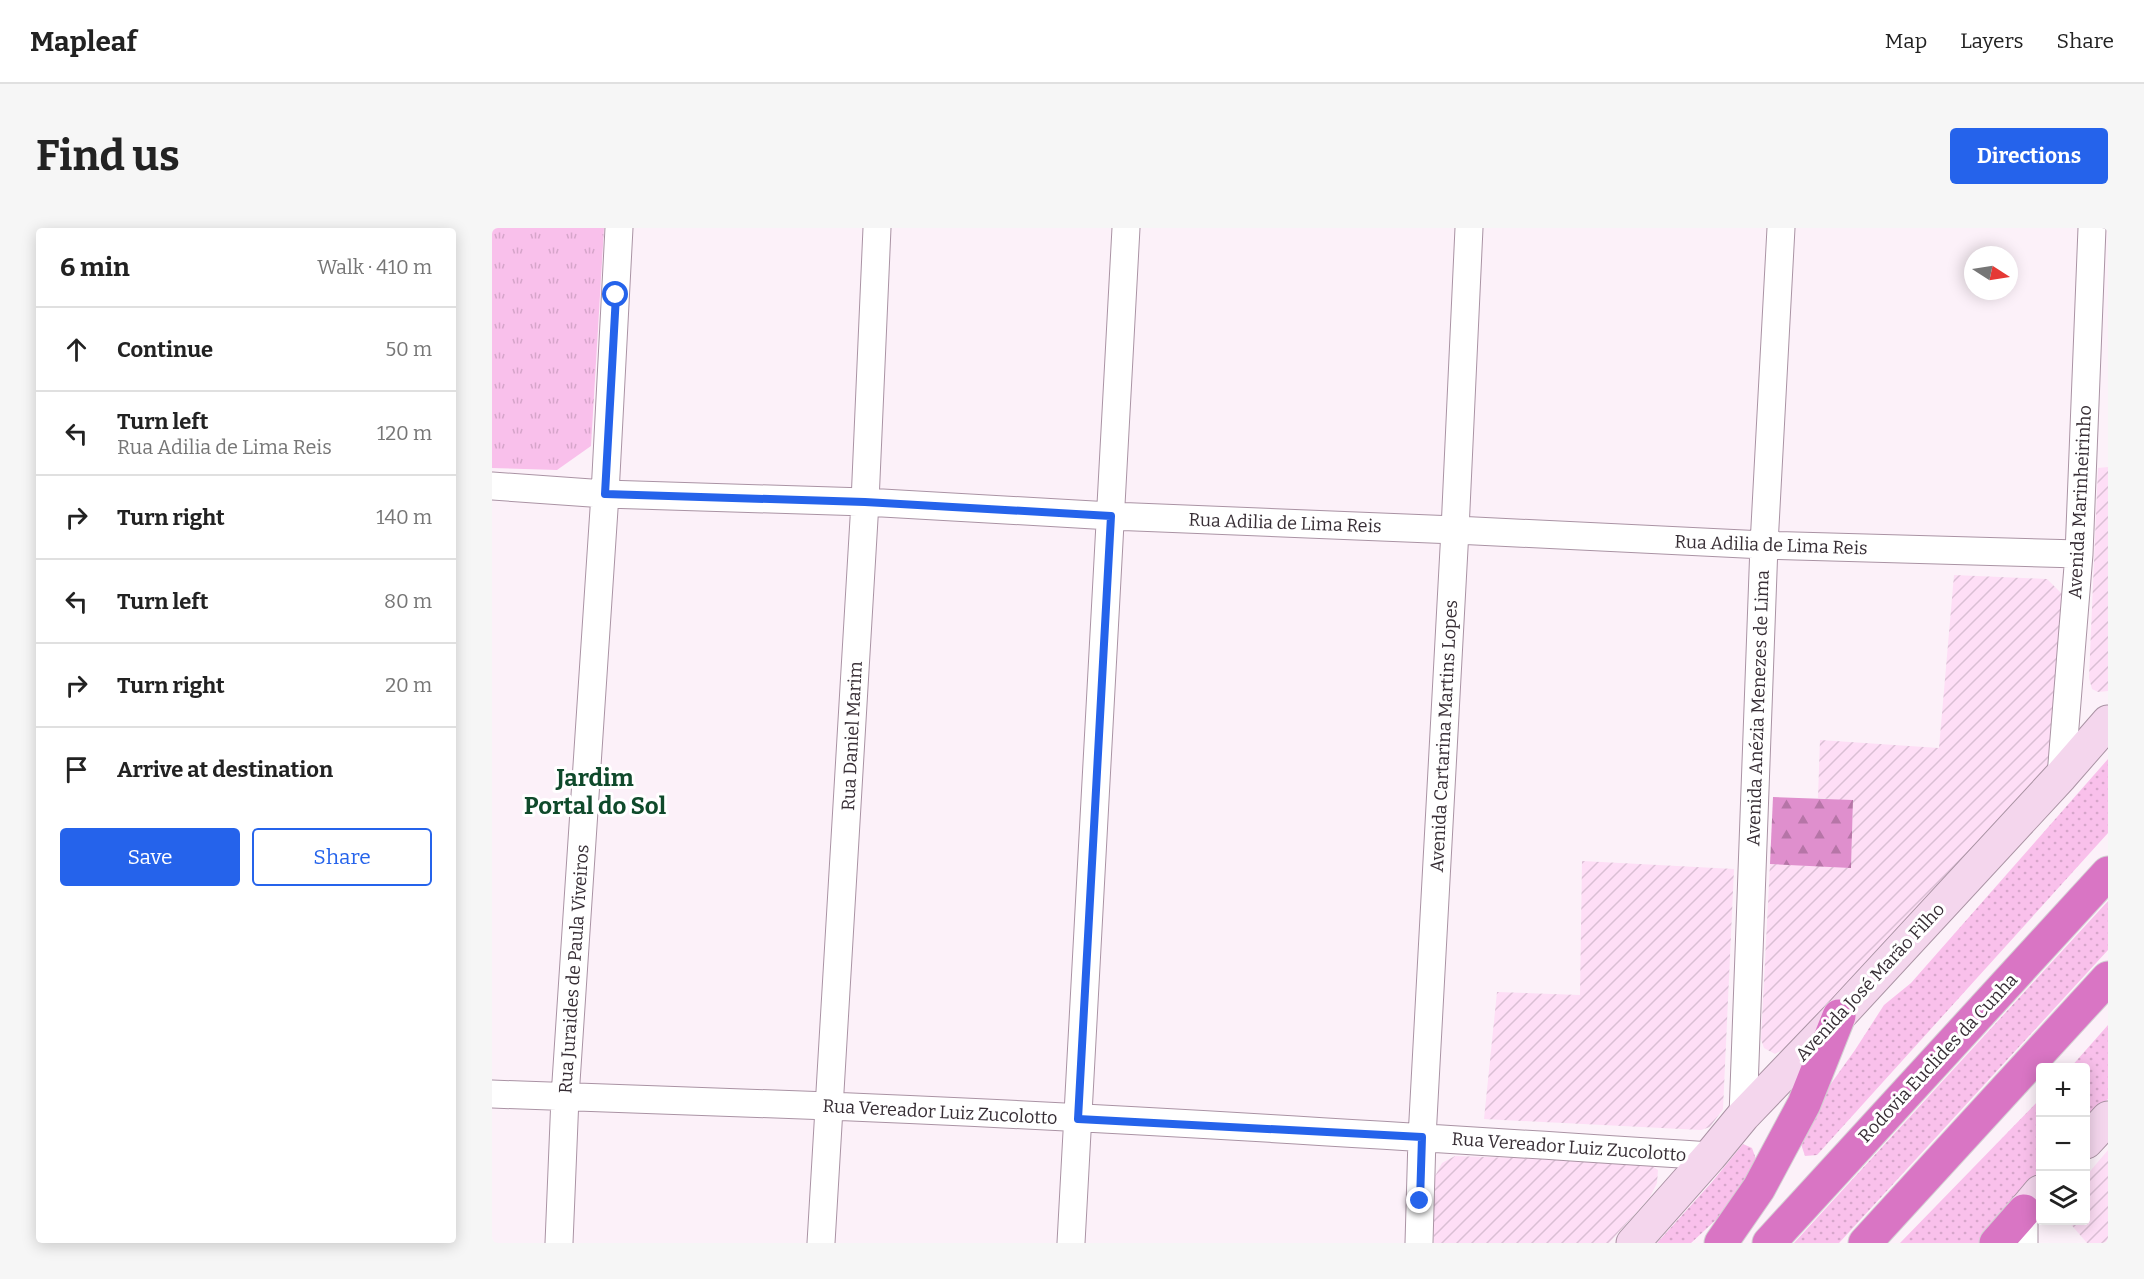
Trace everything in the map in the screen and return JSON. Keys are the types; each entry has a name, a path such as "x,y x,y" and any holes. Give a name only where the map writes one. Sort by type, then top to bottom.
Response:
{"highway":[{"name":"Rodovia Euclides da Cunha","path":"1768,1243 2108,873"},
{"path":"1865,1243 2108,978"},
{"path":"1721,1243 1759,1188 1804,1104 1839,1016"},
{"path":"1996,1243 2032,1201"}],"main road":[{"name":"Avenida José Marão Filho","path":"1633,1243 1743,1116 1839,1016 2108,722"},
{"path":"2090,1137 2108,1118"}],"street":[{"name":"Rua Juraides de Paula Viveiros","path":"559,1243 565,1097 605,494 620,228"},
{"name":"Rua Daniel Marim","path":"820,1243 865,502 877,228"},
{"path":"1071,1243 1126,228"},
{"name":"Avenida Cartarina Martins Lopes","path":"1419,1243 1422,1137 1469,228"},
{"name":"Avenida Anézia Menezes de Lima","path":"1743,1116 1764,545 1781,228"},
{"name":"Avenida Marinheirinho","path":"2061,776 2079,554 2092,228"},
{"name":"Rua Adilia de Lima Reis","path":"492,486 605,494 865,502 1111,516 1764,545 2079,554"},
{"name":"Rua Vereador Luiz Zucolotto","path":"492,1094 830,1106 1422,1137 1710,1156"},
{"path":"2024,1243 2032,1201"}],"shaded area":[{"path":"2108,467 2108,691 2098,692 2092,689 2089,678 2098,468"},
{"path":"1954,575 2047,579 2063,595 2049,766 1788,1047 1775,1054 1764,1048 1761,1039 1770,864 1851,867 1853,801 1818,798 1820,740 1939,748"},
{"path":"1582,861 1734,869 1723,1109 1710,1127 1701,1130 1484,1119 1497,992 1580,995"},
{"path":"2108,1150 2108,1243 2087,1243 2071,1225 2090,1225 2090,1171"},
{"path":"1455,1156 1646,1162 1658,1170 1657,1183 1650,1197 1609,1243 1434,1243 1434,1178 1442,1163"}],"green space":[{"path":"492,228 604,228 591,446 557,470 492,468"},
{"path":"2108,759 2108,833 1817,1155 1805,1156 1800,1141 1805,1120 1884,1005 1911,983"},
{"path":"1773,797 1853,800 1851,868 1770,864"},
{"path":"2108,901 2108,950 1839,1243 1794,1243"},
{"path":"2108,1025 2108,1099 2090,1119 2090,1063 2074,1063"},
{"path":"2036,1103 2036,1178 1980,1243 1900,1243"},
{"path":"1743,1144 1752,1148 1757,1162 1747,1191 1691,1243 1657,1243 1712,1182"}],"district":[{"name":"Jardim Portal do Sol","path":"595,792"}],"route":[{"path":"616,295 605,494 865,502 1111,516 1078,1119 1422,1137 1420,1201"}]}
